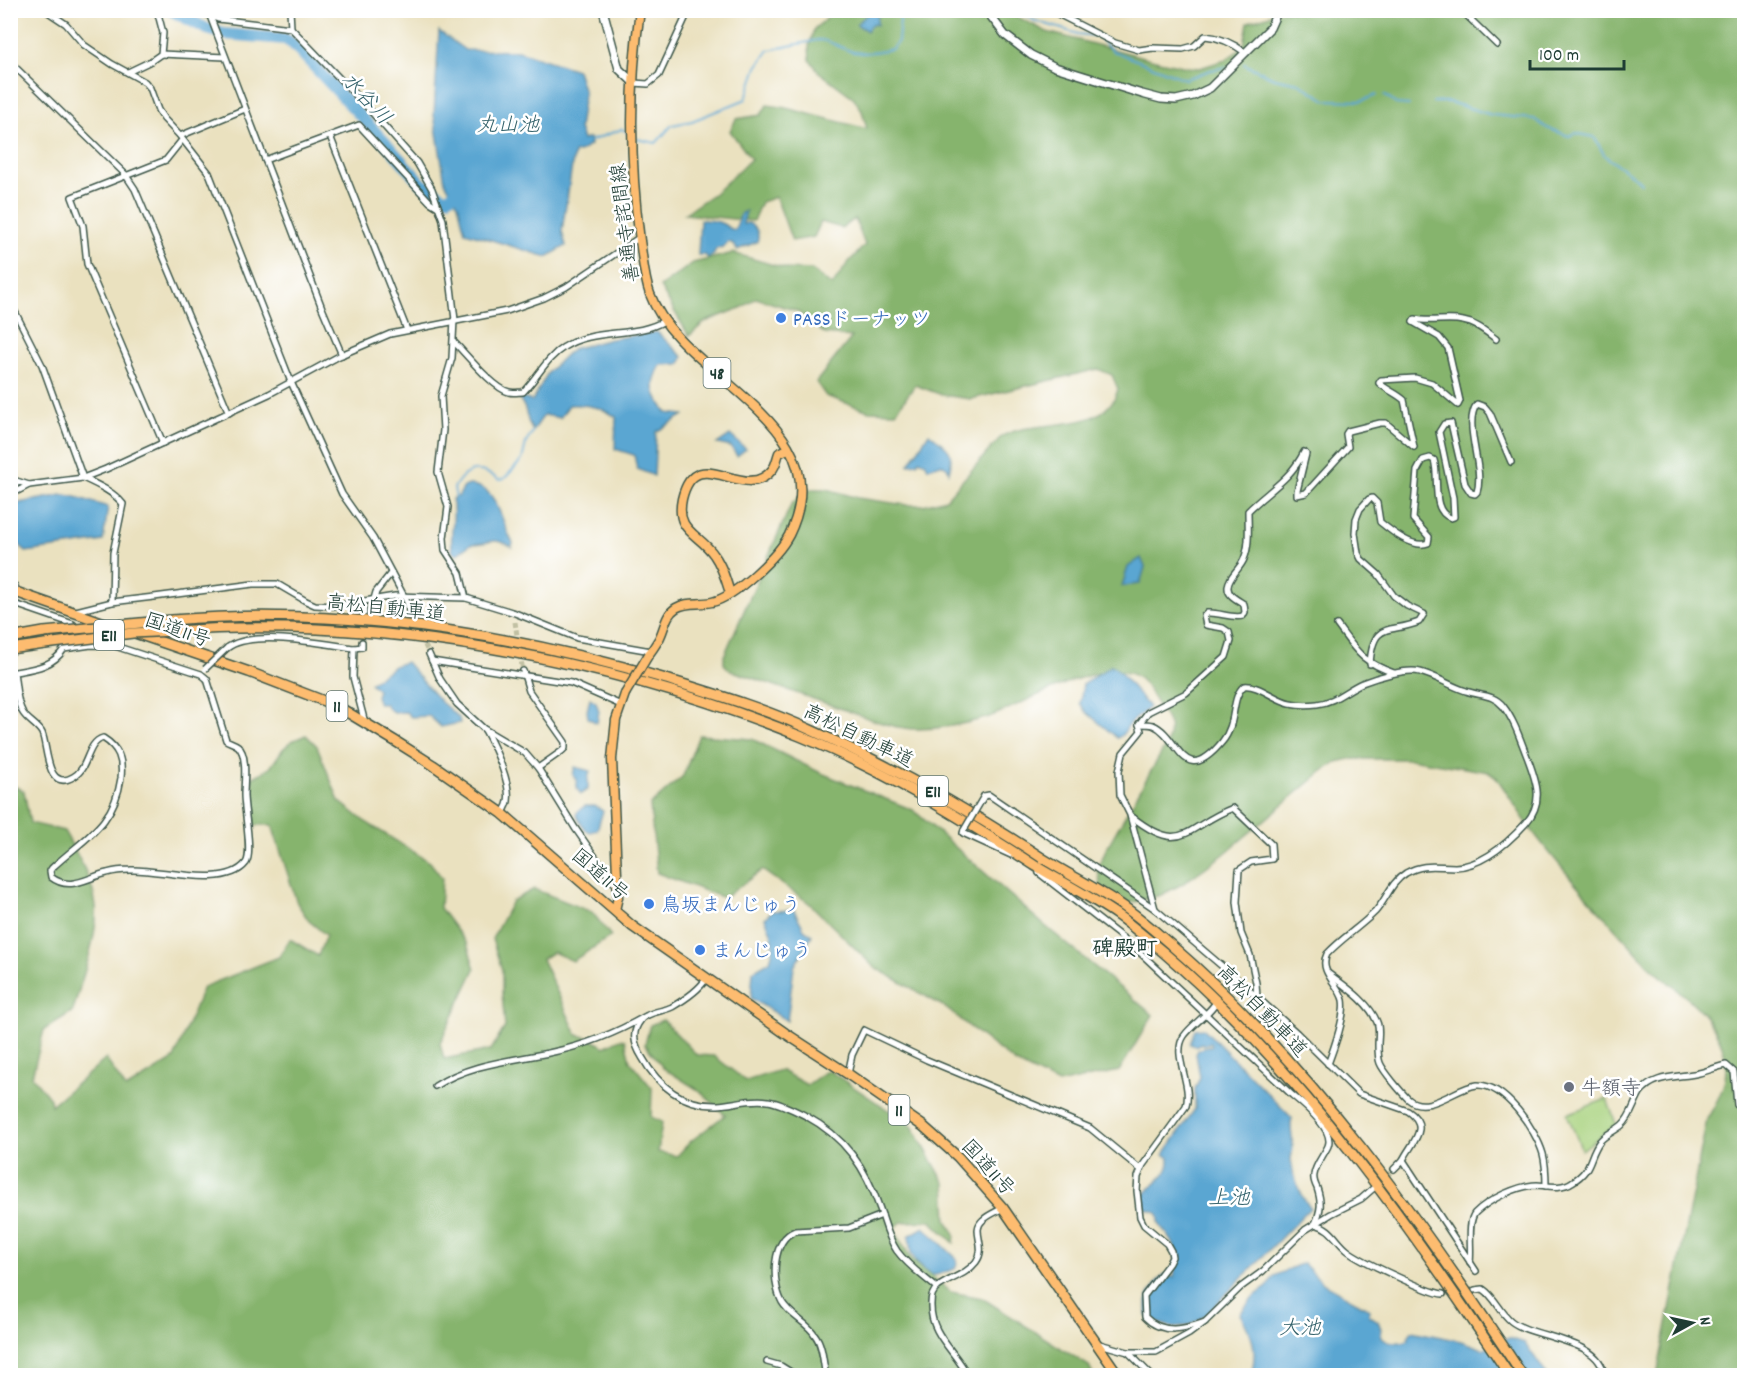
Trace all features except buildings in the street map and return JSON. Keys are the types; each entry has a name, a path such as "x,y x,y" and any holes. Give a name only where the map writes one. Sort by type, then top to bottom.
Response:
{"highway":[{"name":"国道11号","path":"14,592 249,672 337,706 433,765 502,813 632,926 941,1140 1003,1208 1119,1376"},
{"name":"高松自動車道","path":"10,638 44,632 226,615 345,619 414,626 569,653 724,696 810,729 889,767 981,818 1059,869 1123,906 1205,976 1276,1047 1350,1133 1418,1222 1523,1376"},
{"name":"高松自動車道","path":"10,649 133,633 227,627 284,627 344,631 459,644 624,677 717,705 802,737 886,776 976,827 1118,916 1163,952 1198,985 1267,1055 1343,1141 1411,1229 1510,1376"}],"main road":[{"name":"善通寺詫間線","path":"615,910 618,897 612,759 616,720 625,694 674,609 688,603 713,602 742,585 768,563 788,536 794,523 799,485 797,472 778,431 763,413 678,339 664,321 647,286 640,237 632,142 634,53 640,10"},
{"path":"730,593 715,555 688,531 682,519 683,496 692,479 700,473 713,472 748,483 761,480 773,469 779,453 788,449"}],"street":[{"path":"45,10 66,24 84,45 145,82 164,119 209,173 291,382 342,494 373,538 404,596 409,611"},
{"path":"156,10 163,33 161,54"},
{"path":"196,10 236,22 291,28 338,75 417,163 432,189 443,220 455,320 452,358 441,396 443,430 438,472 448,507 444,538 445,550 460,573 466,598"},
{"path":"290,10 291,28"},
{"path":"603,10 619,69 634,83 648,84 659,75 689,10"},
{"path":"986,10 1005,35 1031,55 1055,67 1161,99 1176,100 1193,96 1210,88 1270,28 1278,10"},
{"path":"1050,10 1115,43 1139,50 1153,48 1183,50 1194,46 1205,36 1237,46 1246,53"},
{"path":"1461,10 1497,45"},
{"path":"210,16 342,355"},
{"path":"128,72 161,54 225,57"},
{"path":"10,62 126,174 135,189 229,413"},
{"path":"163,443 87,264 83,226 72,197 166,160 181,138 245,109"},
{"path":"265,160 359,126 430,202 440,208"},
{"path":"330,136 407,330"},
{"path":"10,495 29,485 83,478 229,413 390,333 507,311 544,298 566,287 640,237"},
{"path":"10,285 10,296"},
{"path":"10,302 42,365 83,478 123,504 113,553 112,602"},
{"path":"1139,724 1148,712 1186,693 1226,657 1231,641 1229,632 1223,628 1206,625 1204,616 1213,612 1243,616 1244,604 1233,597 1227,587 1244,561 1248,547 1248,511 1280,486 1296,467 1304,452 1306,454 1297,495 1306,493 1313,487 1348,447 1346,434 1348,431 1386,423 1414,447 1404,400 1385,389 1379,383 1381,380 1415,378 1432,382 1458,405 1460,401 1448,348 1439,337 1413,322 1415,319 1427,322 1460,320 1476,325 1496,339"},
{"path":"454,342 476,367 501,388 509,392 524,392 546,362 564,346 598,335 653,328 664,321"},
{"path":"1370,663 1374,642 1383,631 1419,622 1424,614 1407,606 1394,596 1378,574 1358,553 1355,533 1360,509 1372,498 1377,503 1380,522 1386,527 1418,544 1428,543 1429,537 1413,519 1416,471 1423,460 1430,458 1434,460 1437,470 1439,507 1444,515 1454,517 1454,498 1439,432 1443,424 1451,423 1465,484 1475,494 1480,478 1472,422 1473,411 1477,404 1485,407 1490,413 1511,462"},
{"path":"10,479 29,485"},
{"path":"374,599 376,592 391,573"},
{"path":"10,582 15,586 11,603 73,624 92,645"},
{"path":"71,612 112,602 277,584 315,604 334,606 404,596 466,598 516,613 577,638 650,652"},
{"path":"363,601 364,613"},
{"path":"515,622 516,613"},
{"path":"1337,625 1359,655 1370,663 1396,674"},
{"path":"203,672 227,648 240,642 275,639 354,648 362,647 363,642"},
{"path":"92,645 115,646 203,672 226,740 239,747 242,754 245,773 244,807 249,840 247,862 235,872 202,876 131,869 107,873 72,884 57,882 51,877 50,871 95,833 113,807 119,792 122,774 119,752 113,744 103,738 97,740 77,774 61,780 56,777 47,762 45,742 40,729 23,713 12,672 44,666 53,661 64,649 92,645"},
{"path":"354,648 353,677 365,724"},
{"path":"429,654 440,679 457,704 484,729 525,753 538,768 582,839 617,885"},
{"path":"432,661 524,673 571,683 621,705"},
{"path":"1139,724 1153,725 1164,733 1180,754 1197,761 1215,750 1231,729 1238,691 1244,686 1253,686 1289,703 1321,704 1334,700 1362,683 1405,671 1420,672 1466,691 1496,699 1503,706 1518,734 1534,774 1538,799 1534,812 1525,825 1492,854 1472,865 1421,867 1396,880 1377,910 1327,954 1324,963 1326,971 1340,994 1343,1004 1328,1064"},
{"path":"524,673 529,691 565,742 565,748 562,751 538,768"},
{"path":"1139,724 1141,730 1123,753 1119,771 1120,795 1130,815 1155,909"},
{"path":"484,729 498,755 508,791 508,804 502,813"},
{"path":"1315,1224 1321,1203 1314,1173 1330,1138 1307,1107 1133,946 1016,857 963,833 984,796 989,795 1155,909 1238,979 1359,1094 1414,1115 1419,1128 1419,1136 1394,1169"},
{"path":"1130,815 1148,829 1172,838 1190,833 1212,817 1233,808 1271,844 1272,859 1251,862 1239,870 1238,876 1237,902 1241,933 1254,971 1257,997"},
{"path":"1326,971 1354,992 1378,1023 1380,1064 1407,1098 1414,1103 1430,1103 1476,1085 1496,1090 1531,1128 1543,1153 1546,1186"},
{"path":"435,1086 450,1077 485,1064 552,1053 612,1035 646,1016 671,1007 701,988 706,979"},
{"path":"1232,986 1238,979"},
{"path":"1205,1322 1172,1329 1152,1324 1145,1317 1144,1296 1172,1257 1167,1244 1144,1225 1140,1217 1137,1191 1140,1169 1186,1106 1189,1097 1180,1057 1183,1038 1214,1005"},
{"path":"641,1020 634,1031 636,1047 649,1071 664,1087 691,1102 717,1105 768,1101 784,1105 826,1128 853,1153 872,1184 889,1237 896,1250 906,1262 937,1288"},
{"path":"848,1074 852,1055 864,1030 948,1070 1090,1128 1140,1169"},
{"path":"1470,1262 1472,1249 1470,1230 1473,1215 1481,1208 1522,1186 1570,1184 1581,1176 1591,1163 1594,1151 1600,1142 1607,1134 1623,1124 1641,1092 1649,1084 1660,1079 1699,1073 1718,1066 1730,1067 1734,1072 1737,1105 1744,1112"},
{"path":"1403,1160 1476,1271"},
{"path":"1096,1342 1128,1352 1156,1352 1170,1346 1205,1322 1227,1299 1263,1271 1298,1237 1315,1224 1361,1199 1376,1186"},
{"path":"968,1376 934,1328 932,1294 937,1288 966,1271 976,1262 981,1251 977,1229 981,1221 1003,1208"},
{"path":"826,1376 815,1335 789,1311 779,1295 776,1274 779,1246 787,1234 795,1231 814,1228 849,1228 882,1215"},
{"path":"1315,1224 1329,1229 1348,1251 1407,1281 1443,1294"},
{"path":"1475,1290 1483,1289 1488,1292 1505,1315 1519,1326 1584,1348 1600,1363 1604,1376"},
{"path":"1128,1352 1152,1376"},
{"path":"767,1362 780,1366 797,1376"}],"green space":[{"path":"836,11 1006,11 1047,32 1159,61 1200,68 1225,60 1238,51 1244,45 1248,22 1282,11 1744,11 1744,1375 1657,1375 1707,1119 1721,1092 1726,1075 1725,1056 1716,1031 1698,1008 1654,970 1590,901 1528,826 1496,777 1489,772 1410,759 1350,759 1337,762 1323,771 1223,855 1182,884 1161,895 1123,905 1101,890 1098,869 1106,849 1166,745 1170,733 1167,719 1139,678 1124,672 1106,672 1085,676 989,717 953,726 917,729 879,722 730,670 724,664 724,656 791,505 801,495 812,489 827,489 858,498 906,505 923,505 946,499 1001,437 1032,427 1084,420 1099,414 1111,404 1118,389 1112,375 1098,369 971,399 942,395 915,385 896,412 869,411 826,396 816,382 852,337 825,334 797,311 756,298 743,307 705,322 689,336 660,287 693,263 733,253 787,269 812,270 832,286 847,264 865,245 855,219 841,228 821,222 814,237 792,241 776,197 761,202 753,221 684,214 716,192 751,159 730,131 736,119 761,115 767,105 867,129 862,111 854,98 819,72 810,60 809,46 814,29"},
{"path":"306,735 317,746 339,801 364,821 430,862 442,878 440,908 467,944 475,969 440,1043 444,1059 491,1050 505,1027 502,970 492,939 512,901 534,889 592,912 611,936 573,961 553,952 542,959 577,1035 590,1038 604,1047 620,1039 625,1040 630,1061 652,1088 651,1117 662,1122 658,1152 677,1156 691,1141 725,1115 700,1091 663,1068 645,1044 650,1025 663,1020 697,1055 714,1056 746,1081 780,1070 807,1085 828,1070 912,1126 945,1183 947,1220 955,1235 954,1243 931,1221 902,1222 893,1229 912,1260 951,1292 982,1298 1089,1366 1093,1375 11,1375 10,784 24,791 30,823 64,831 88,877 96,907 92,944 73,1011 44,1030 32,1076 50,1099 51,1105 106,1059 126,1089 174,1059 203,987 279,957 290,939 318,956 326,935 309,921 297,903 272,825 254,825 252,778 270,768 283,749 292,741"},
{"path":"699,735 752,739 821,773 913,810 1044,925 1153,1015 1119,1071 1058,1084 1016,1063 943,1006 874,967 809,903 762,870 724,898 657,873 650,805 683,776"},
{"path":"1607,1099 1616,1124 1582,1150 1567,1114"}],"water":[{"path":"872,11 879,14 877,25 869,27 867,31 856,24"},
{"name":"丸山池","path":"439,31 465,50 519,51 577,70 584,92 579,129 583,140 589,138 590,145 574,153 562,231 566,246 547,257 465,232 458,204 445,182 434,115"},
{"path":"746,211 743,224 748,223 756,228 757,242 737,250 732,243 728,242 716,249 708,258 705,255 698,255 700,220 716,221 735,230 741,213"},
{"path":"657,332 683,357 680,364 661,365 655,379 654,390 667,413 684,415 656,432 654,476 637,469 634,455 615,449 616,417 600,409 569,405 560,418 544,415 533,431 524,406 517,396 532,401 549,371 572,349 611,339"},
{"path":"929,433 948,449 951,458 949,472 947,467 941,464 928,468 926,463 919,460 917,463 909,464"},
{"path":"730,435 746,449 737,456 731,447 717,444"},
{"path":"469,485 487,491 493,498 513,543 512,547 506,543 491,541 471,544 457,554 453,553 452,499 458,497 464,487"},
{"path":"62,495 73,496 108,507 103,541 26,552 13,531 11,507 19,503"},
{"path":"1141,558 1145,567 1140,584 1122,586 1128,567"},
{"path":"406,662 441,702 459,718 460,723 441,727 429,716 411,717 406,712 394,712 385,704 379,704 376,696 378,690 370,683 396,665"},
{"path":"1112,665 1149,707 1117,738 1085,711 1080,703 1083,684"},
{"path":"590,698 596,702 599,711 597,723 588,718"},
{"path":"575,767 590,771 588,789 581,794 573,775"},
{"path":"585,806 595,806 603,811 597,830 591,832 585,830 576,815"},
{"path":"794,910 804,929 812,935 794,967 787,1021 751,998 753,971 770,961 773,949 772,935 765,918 772,911"},
{"name":"上池","path":"1203,1028 1292,1118 1292,1167 1297,1185 1310,1208 1205,1316 1188,1326 1172,1327 1151,1321 1147,1315 1147,1297 1158,1281 1166,1274 1174,1277 1176,1251 1172,1240 1160,1224 1157,1213 1146,1209 1143,1202 1148,1190 1168,1167 1169,1158 1164,1154 1195,1109 1195,1089 1200,1077 1196,1054 1198,1050 1212,1045 1211,1042 1195,1046 1190,1044 1195,1029"},
{"path":"924,1227 956,1258 955,1269 931,1275 915,1260 911,1252 909,1236"},
{"name":"大池","path":"1303,1263 1324,1284 1369,1310 1369,1315 1378,1321 1381,1335 1386,1340 1398,1342 1409,1340 1408,1337 1412,1331 1461,1341 1483,1349 1509,1338 1525,1343 1547,1375 1251,1375 1254,1358 1253,1343 1240,1314 1253,1297 1267,1287 1274,1276"}],"waterway":[{"name":"水谷川","path":"170,10 207,29 224,34 285,39 293,44 422,184 445,198 464,185"},
{"path":"637,139 656,143 672,125 692,121 746,99 757,67 769,50 818,40 857,52 868,53 892,49 898,41 901,10"},
{"path":"1018,10 1033,20 1078,34 1097,36 1113,51 1185,79 1227,67"},
{"path":"1244,64 1274,78 1299,83 1326,100 1361,101 1377,95"},
{"path":"1384,95 1396,104 1409,105"},
{"path":"1433,102 1449,102 1492,115 1534,119 1547,128 1569,136 1575,133 1594,137 1605,156 1641,183"},
{"path":"590,141 622,129 627,132"},
{"path":"456,498 454,488 469,472 480,471 499,480 504,479 522,460 526,443 533,431"}],"tunnel":[{"path":"409,611 429,654"},
{"path":"515,622 518,642"},
{"path":"520,655 523,671"},
{"path":"1376,1186 1394,1169"},
{"path":"1443,1294 1475,1290"}],"place":[{"name":"PASSドーナッツ","path":"781,318"},
{"name":"鳥坂まんじゅう","path":"649,904"},
{"name":"まんじゅう","path":"700,950"},
{"name":"牛額寺","path":"1569,1087"}],"district":[{"name":"碑殿町","path":"1125,947"}]}
